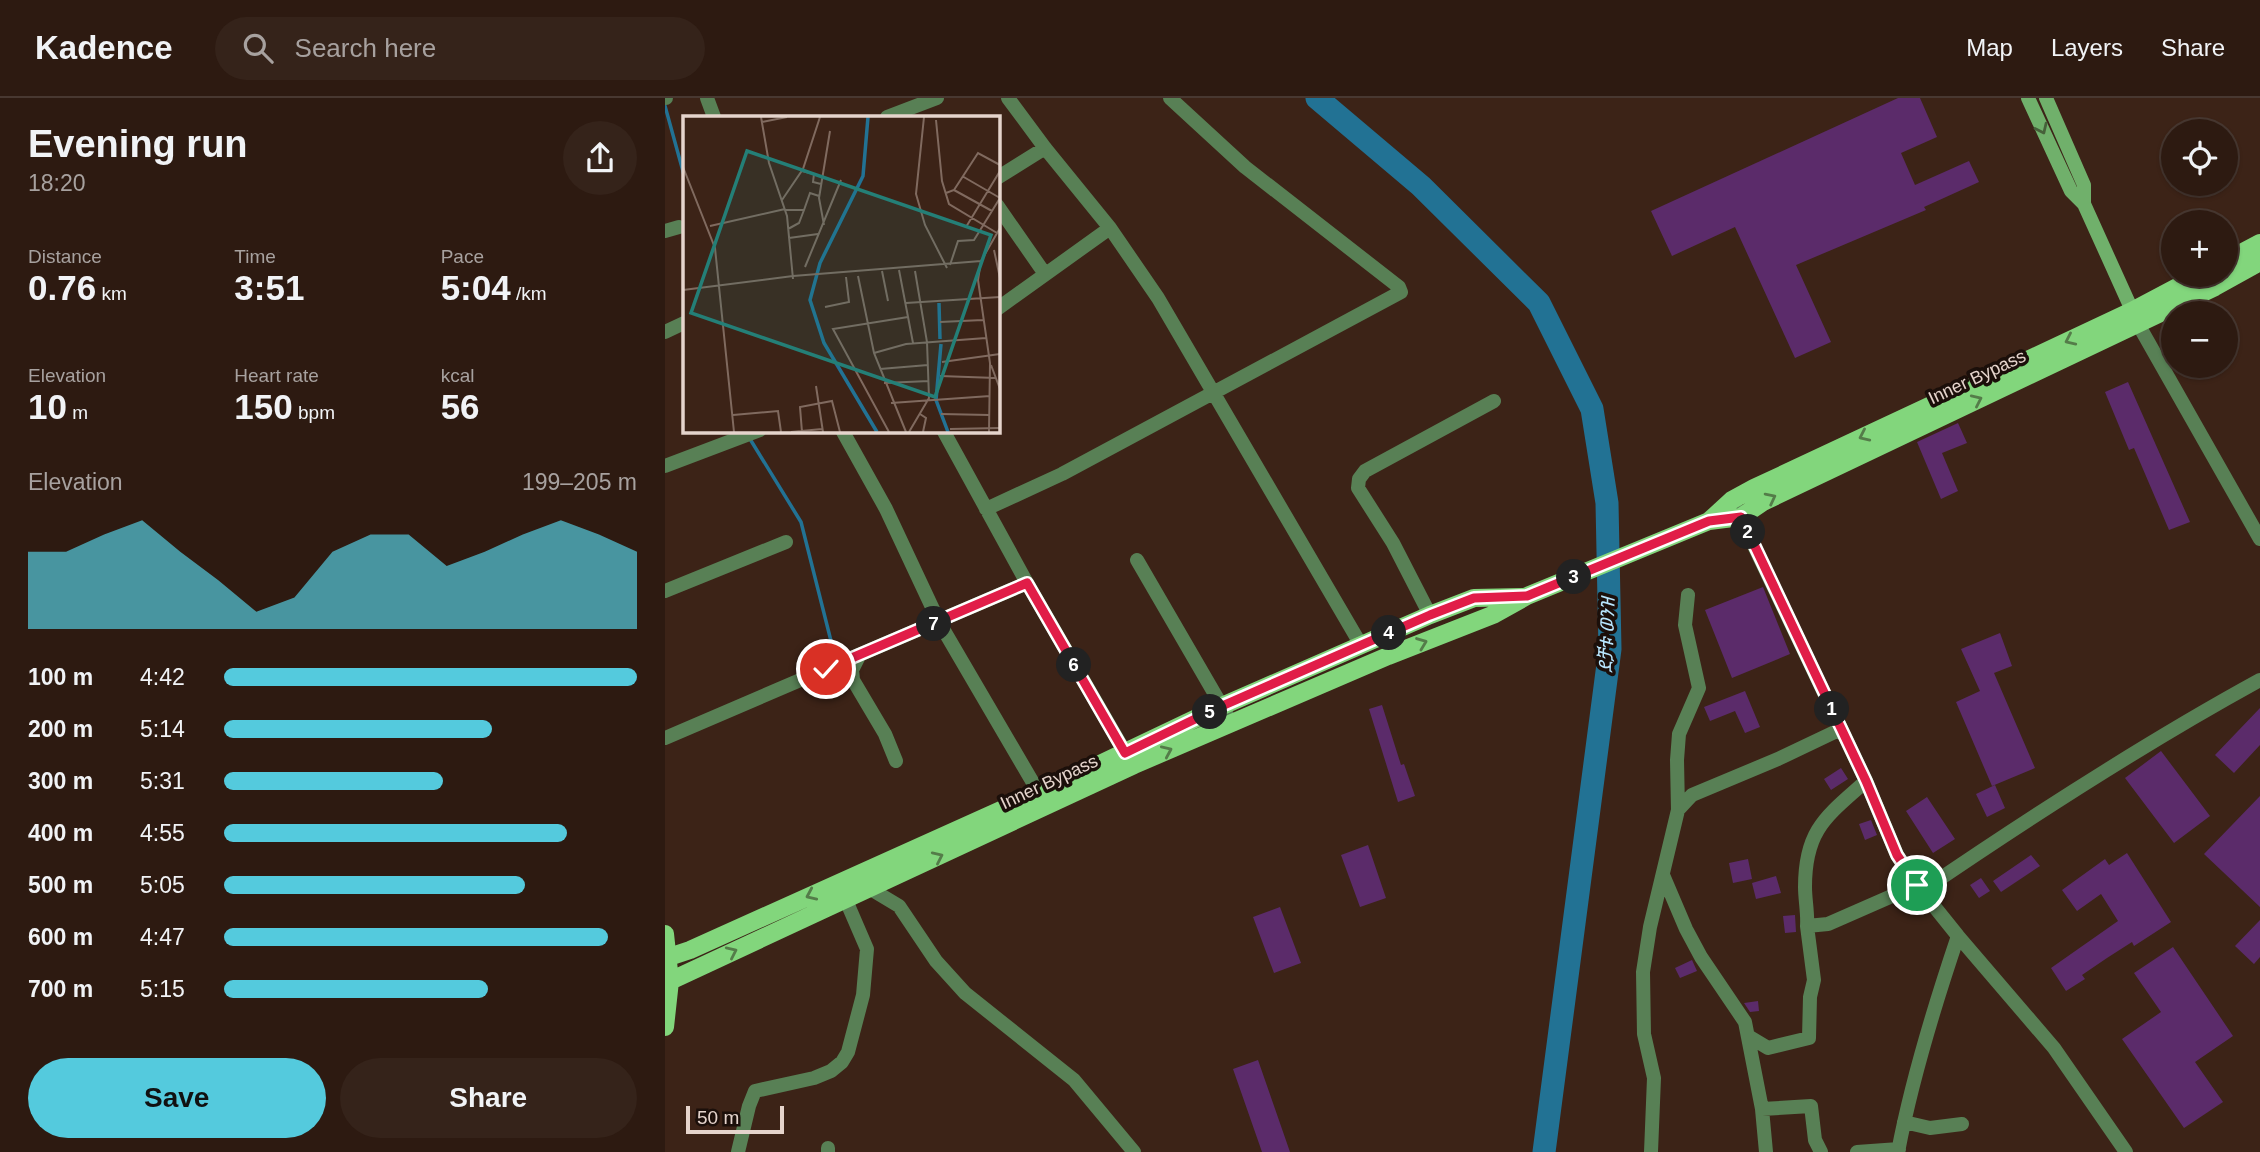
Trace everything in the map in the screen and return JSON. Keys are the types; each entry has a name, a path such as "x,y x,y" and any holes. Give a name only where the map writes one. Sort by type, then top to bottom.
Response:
{"main road":[{"path":"2238,255 2260,243"},
{"name":"Inner Bypass","path":"1709,521 1732,500 2135,317 2215,287 2260,262"},
{"name":"Inner Bypass","path":"669,957 690,950 1039,793 1232,722 1495,614 1527,596 1709,521 1741,517 1763,502 2135,317 2181,287"},
{"name":"Inner Bypass","path":"670,981 869,888 1130,759 1222,706 1474,598 1527,596"},
{"path":"665,934 670,981 666,1021"}],"street":[{"path":"707,98 714,116"},
{"path":"890,116 937,98"},
{"path":"1008,98 1111,228 1170,317 1361,645"},
{"path":"986,509 1062,474 1400,295 1401,290 1245,167 1170,98"},
{"path":"2028,98 2071,191 2084,204 2135,317 2260,540"},
{"path":"2046,98 2084,185 2084,204"},
{"path":"999,177 1045,148"},
{"path":"999,208 1045,274"},
{"path":"999,308 1111,228"},
{"path":"665,332 683,323"},
{"path":"1430,615 1398,553 1358,488 1359,479 1365,471 1494,401"},
{"path":"843,432 886,509 939,622 1039,793"},
{"path":"944,432 1027,583 1130,759"},
{"path":"665,466 751,434"},
{"path":"1732,500 1866,781 1897,855 1919,888 1958,936 2054,1048 2126,1152"},
{"path":"665,591 786,541"},
{"path":"1137,560 1232,722"},
{"path":"665,738 1027,583"},
{"path":"1651,1152 1654,1079 1644,1034 1643,972 1650,927 1678,810 1679,734 1699,688 1685,625 1688,595"},
{"path":"859,656 852,670 853,680 885,734 896,761"},
{"path":"1807,926 1828,924 1919,888 2190,718 2260,680"},
{"path":"1678,810 1683,802 1700,792 1841,729"},
{"path":"1678,778 1700,792"},
{"path":"1748,1036 1768,1048 1809,1038 1810,997 1814,980 1807,926 1805,875 1811,841 1826,817 1866,781"},
{"path":"857,874 869,888 899,906 936,961 965,993 1075,1080 1134,1152"},
{"path":"1663,875 1701,957 1745,1022 1762,1109 1766,1152"},
{"path":"739,1152 748,1106 755,1091 822,1075 842,1062 848,1052 863,995 867,949 845,898"},
{"path":"1857,1152 1899,1151 1933,1009 1958,936"},
{"path":"1762,1109 1811,1106 1815,1140 1821,1152"},
{"path":"1904,1122 1930,1128 1962,1124"}],"building":[{"path":"1898,98 1920,98 1937,137 1901,153 1915,185 1969,161 1979,182 1924,207 1926,210 1796,265 1831,342 1795,358 1735,227 1672,256 1651,211"},
{"path":"2128,382 2190,522 2169,530 2134,448 2129,450 2105,392"},
{"path":"1958,423 1967,443 1942,453 1958,491 1941,499 1917,442"},
{"path":"1763,587 1790,654 1732,678 1705,610"},
{"path":"2000,633 2012,666 1994,673 2035,768 1992,786 1956,702 1980,691 1961,649"},
{"path":"1745,691 1760,727 1745,733 1735,711 1710,721 1704,707"},
{"path":"1382,705 1401,765 1404,764 1415,796 1398,802 1369,709"},
{"path":"2260,708 2260,745 2234,773 2215,755"},
{"path":"2161,751 2210,816 2174,843 2125,778"},
{"path":"1841,768 1848,779 1831,790 1824,779"},
{"path":"1995,785 2005,808 1987,817 1976,794"},
{"path":"2260,796 2260,907 2204,854"},
{"path":"1927,797 1955,839 1933,853 1906,811"},
{"path":"1871,820 1877,835 1865,840 1859,824"},
{"path":"1368,845 1386,898 1360,907 1341,855"},
{"path":"2127,853 2171,922 2134,946 2132,942 2107,958 2082,975 2085,979 2066,991 2051,968 2118,921 2101,894 2077,911 2062,890 2105,859 2109,865"},
{"path":"2031,855 2040,866 2001,892 1993,881"},
{"path":"1748,859 1752,879 1733,883 1729,863"},
{"path":"1776,876 1781,893 1756,899 1752,883"},
{"path":"1981,878 1990,891 1979,898 1970,885"},
{"path":"1280,907 1301,963 1274,973 1253,917"},
{"path":"1795,915 1796,932 1785,933 1783,916"},
{"path":"2260,920 2260,957 2254,964 2235,946"},
{"path":"2173,947 2233,1036 2195,1062 2223,1102 2184,1128 2122,1039 2161,1012 2134,973"},
{"path":"1692,960 1697,971 1680,978 1675,968"},
{"path":"1758,1001 1759,1011 1750,1012 1744,1003"},
{"path":"1258,1060 1290,1152 1262,1152 1233,1069"}],"waterway":[{"name":"ደቻቱ ወንዝ","path":"1317,98 1421,186 1539,303 1592,409 1607,503 1610,649 1544,1152"},
{"path":"665,106 683,171"},
{"path":"750,439 801,522 831,641 830,660"}],"route":[{"path":"826,669 1027,583 1125,753 1222,706 1474,598 1527,596 1709,521 1741,517 1866,781 1897,855 1917,885"}]}
